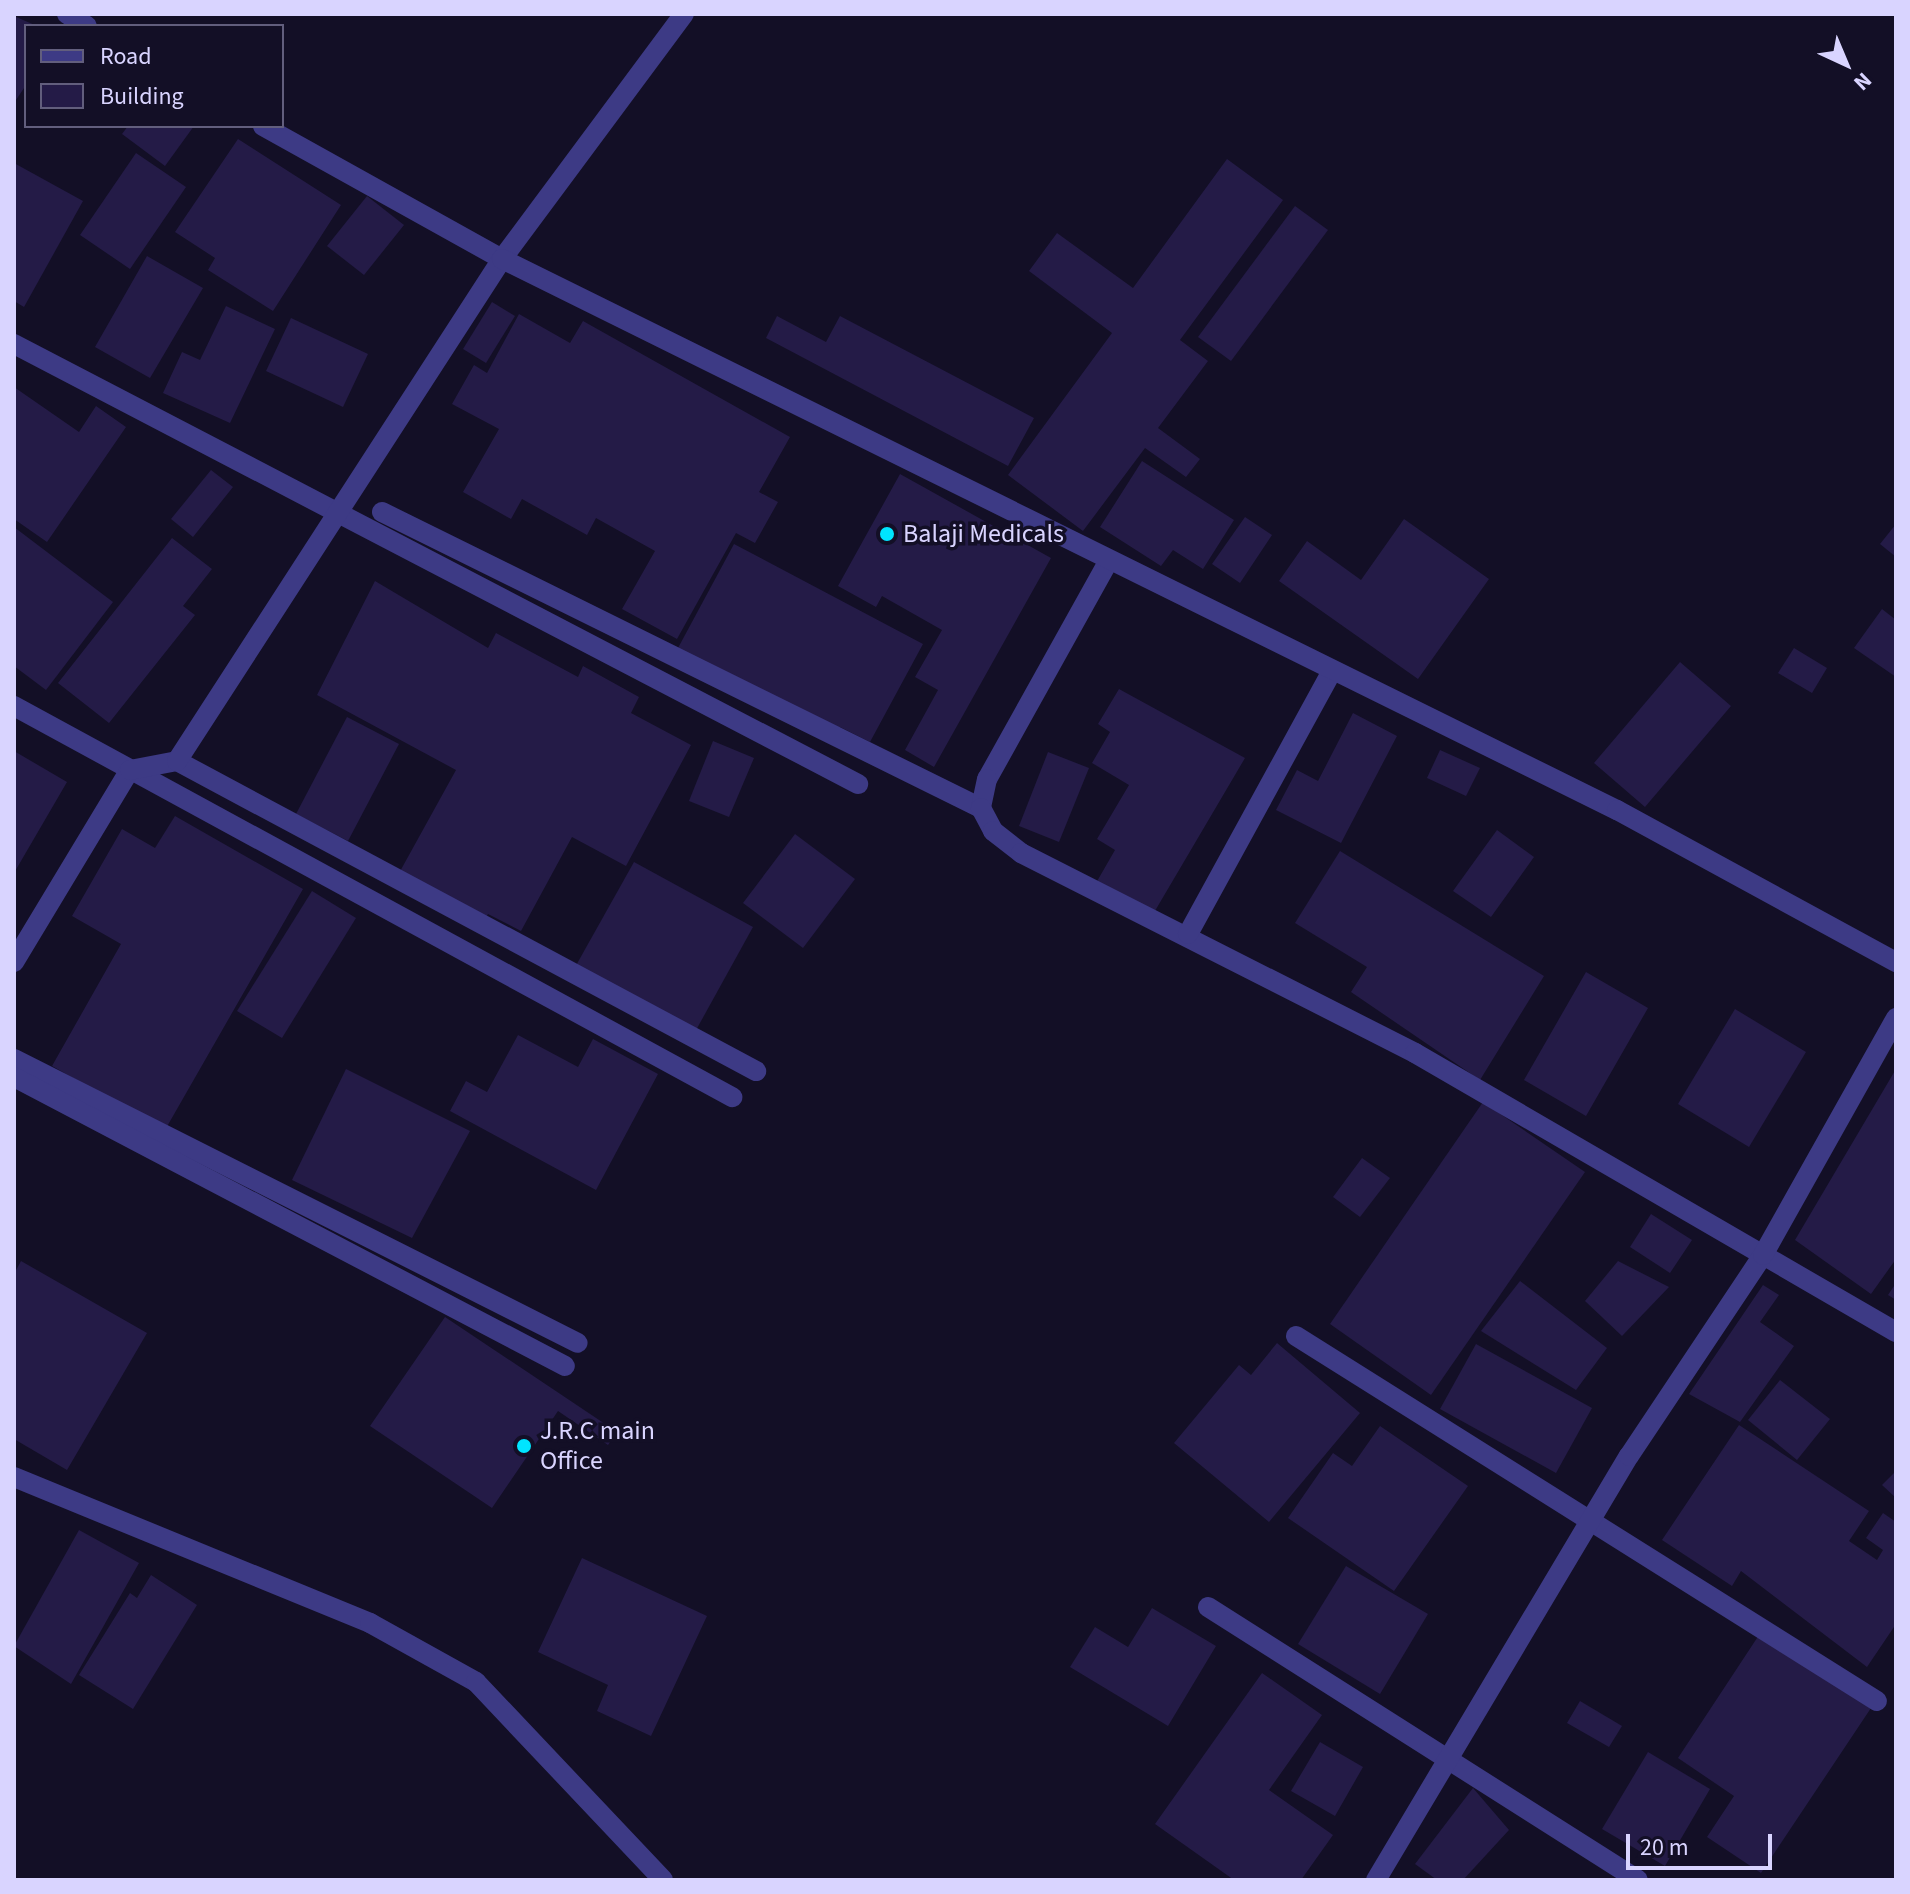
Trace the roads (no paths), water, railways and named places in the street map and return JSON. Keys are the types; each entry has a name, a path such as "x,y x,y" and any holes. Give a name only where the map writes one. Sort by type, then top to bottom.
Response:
{"street":[{"path":"177,761 340,516 502,259 684,14"},
{"path":"267,128 502,259 1108,562 1617,810 1896,962"},
{"path":"14,344 858,784"},
{"path":"382,512 981,808 993,831 1021,853 1188,934 1415,1053 1896,1332"},
{"path":"981,808 987,779 1108,562"},
{"path":"1188,934 1332,671"},
{"path":"14,706 732,1097"},
{"path":"14,962 130,770 177,761 756,1071"},
{"path":"1376,1880 1592,1517 1763,1255 1896,1018"},
{"path":"14,1059 578,1343"},
{"path":"14,1077 565,1366"},
{"path":"1296,1336 1592,1517 1877,1701"},
{"path":"14,1477 370,1623 476,1682 663,1880"},
{"path":"1208,1607 1638,1880"}],"place":[{"name":"Balaji Medicals","path":"887,534"},
{"name":"J.R.C main Office","path":"524,1446"}]}
